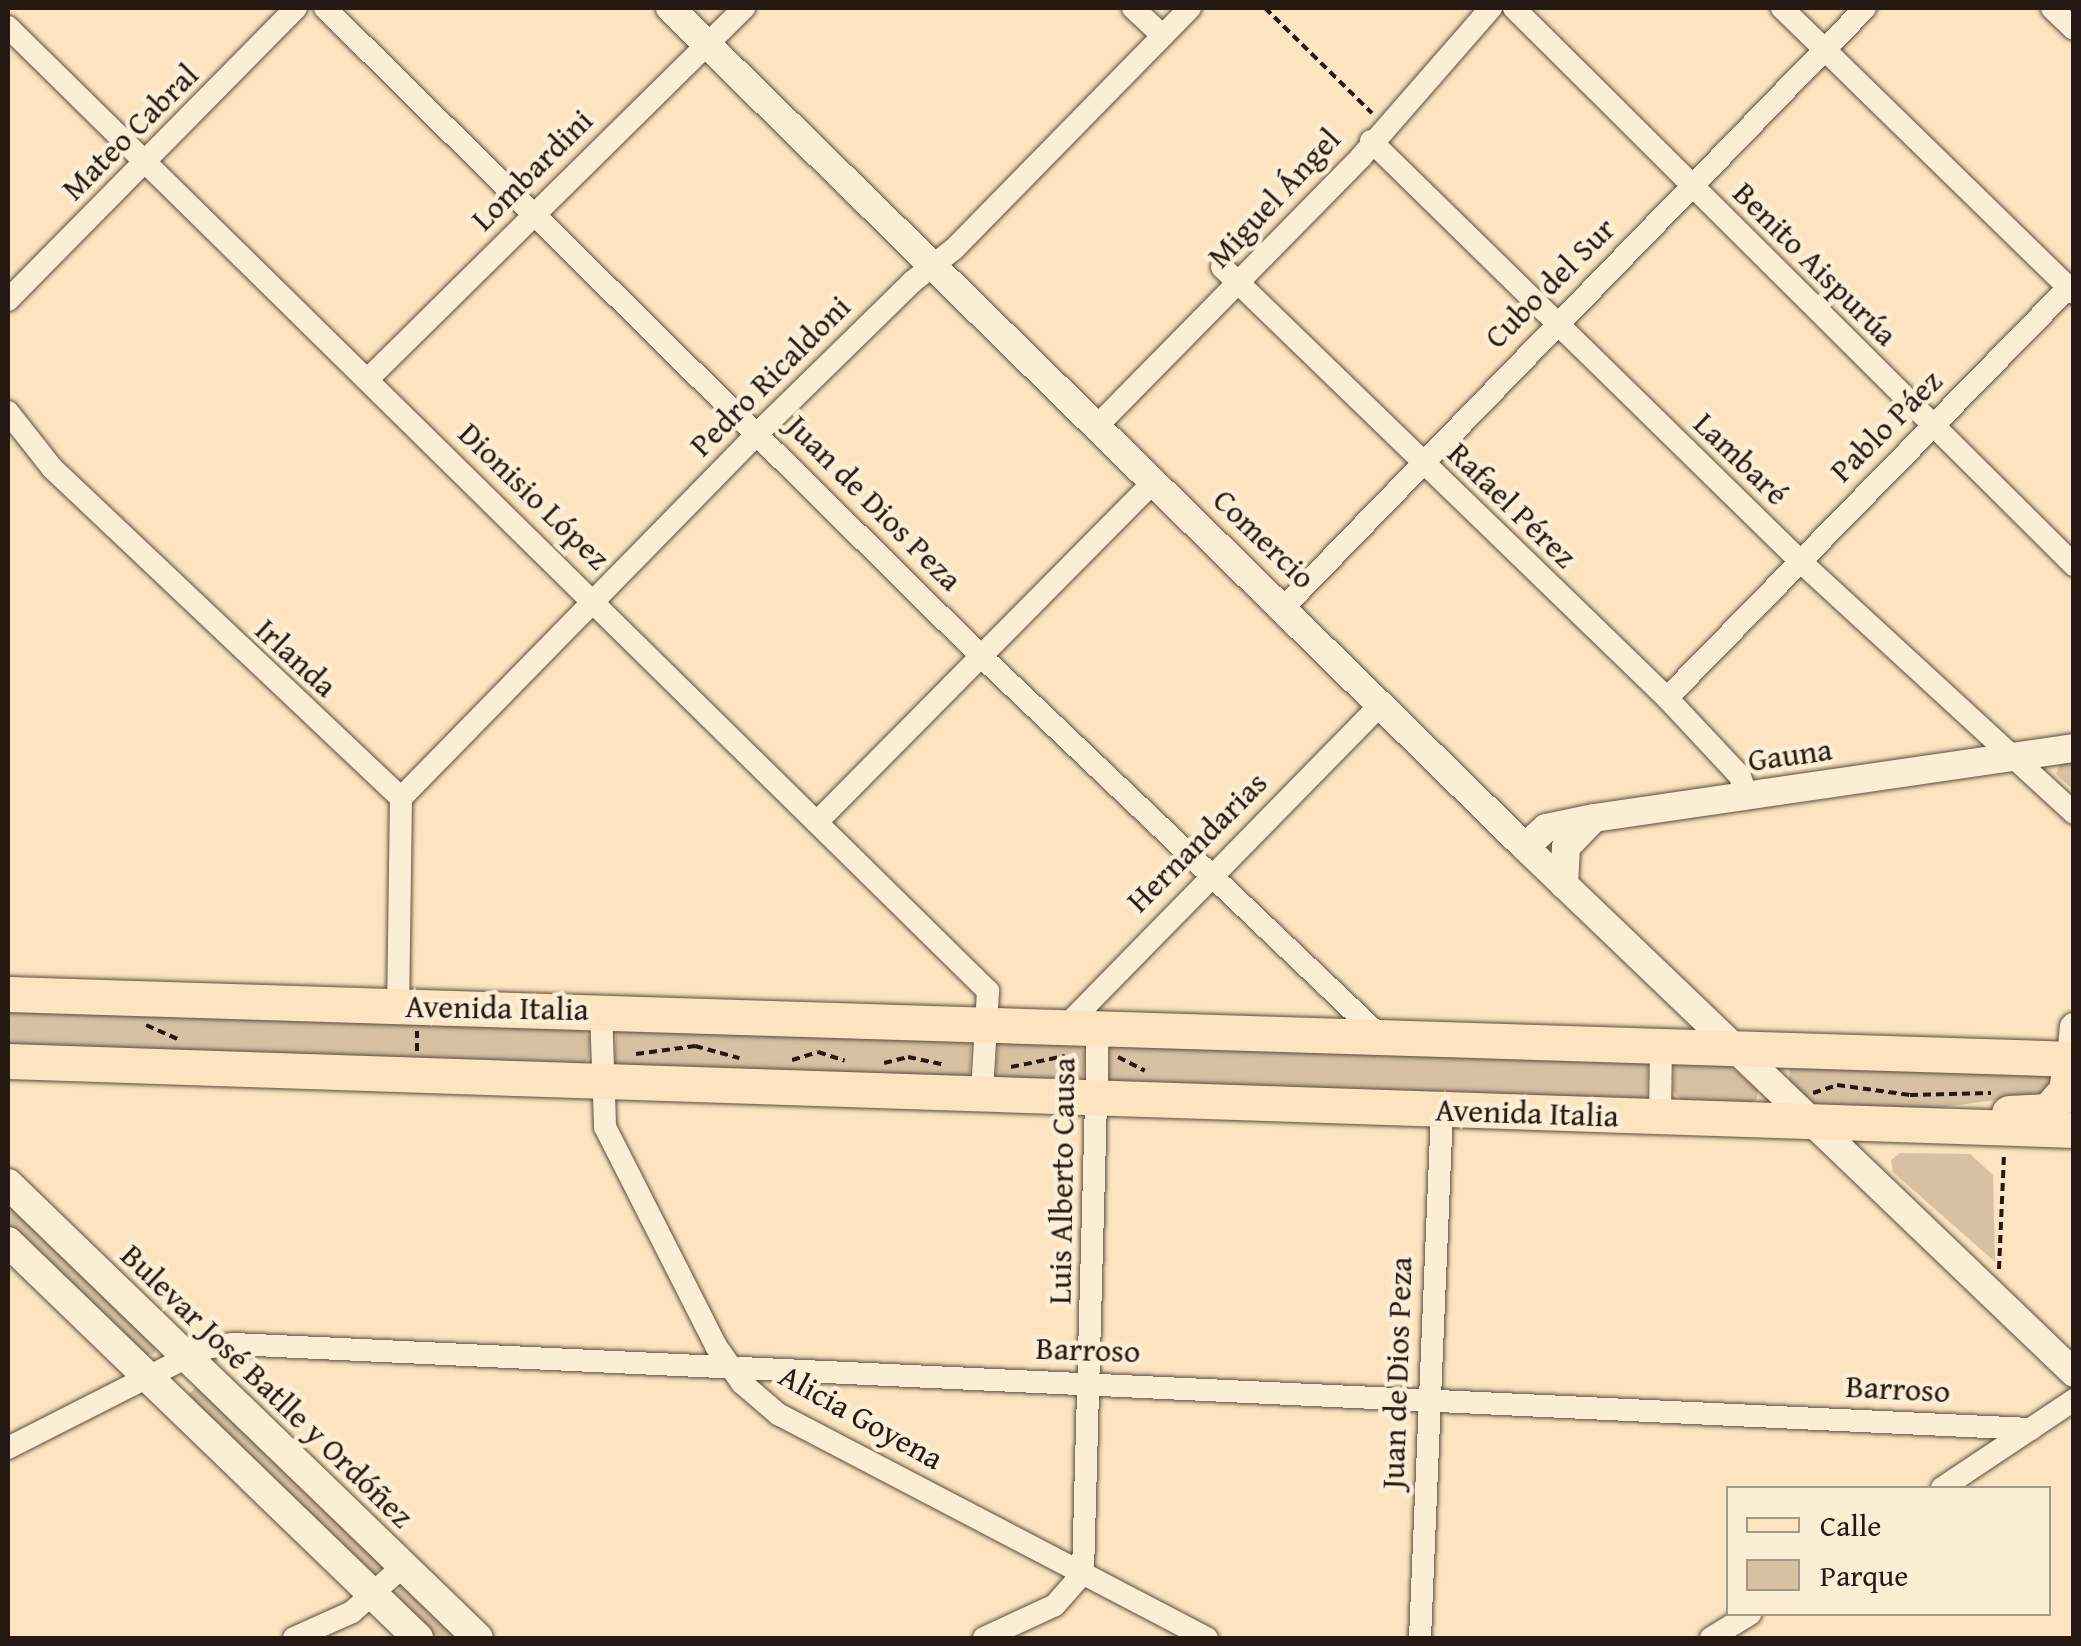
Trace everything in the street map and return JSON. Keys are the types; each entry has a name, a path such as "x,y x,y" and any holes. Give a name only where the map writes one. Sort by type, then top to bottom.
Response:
{"main road":[{"name":"Avenida Italia","path":"8,994 601,1010 986,1026 1086,1037 1383,1038 1661,1048 2073,1048"},
{"path":"1906,1126 1946,1110 2048,1111 2066,1090 2073,1048"},
{"name":"Avenida Italia","path":"8,1061 418,1055 600,1068 982,1081 1096,1097 1660,1116 1796,1109 1906,1126 2074,1130"},
{"name":"Bulevar José Batlle y Ordóñez","path":"8,1184 478,1638"},
{"path":"8,1242 418,1638"}],"street":[{"name":"Mateo Cabral","path":"8,300 296,8"},
{"name":"Juan de Dios Peza","path":"325,8 981,656 1383,1038"},
{"name":"Comercio","path":"670,8 1284,607 1524,847 2074,1374"},
{"name":"Lombardini","path":"367,380 744,8"},
{"path":"1133,8 1162,35"},
{"name":"Pedro Ricaldoni","path":"401,798 758,433 934,265 1190,8"},
{"name":"Miguel Ángel","path":"1097,426 1231,275 1377,133 1491,8"},
{"name":"Benito Aispurúa","path":"1514,8 2074,565"},
{"path":"1782,8 2071,290"},
{"name":"Cubo del Sur","path":"1284,607 1864,8"},
{"path":"2052,8 2074,30"},
{"name":"Dionisio López","path":"8,27 988,991 986,1026"},
{"name":"Lambaré","path":"1377,133 1555,324 2008,759 2074,813"},
{"name":"Rafael Pérez","path":"1231,275 1420,463 1667,698 1740,776 1747,796"},
{"name":"Pablo Páez","path":"1667,698 1932,425 2071,290"},
{"name":"Irlanda","path":"8,412 66,481 401,798"},
{"path":"818,820 1154,481"},
{"name":"Hernandarias","path":"1086,1037 1212,872 1381,704"},
{"name":"Gauna","path":"1524,847 1546,828 1594,818 2074,748"},
{"path":"401,798 408,1006"},
{"path":"1564,885 1566,847 1594,818"},
{"name":"Alicia Goyena","path":"601,1010 605,1126 730,1368 778,1414 1206,1638"},
{"path":"982,1081 986,1026"},
{"name":"Luis Alberto Causa","path":"1083,1573 1096,1097 1086,1037"},
{"path":"1660,1116 1661,1048"},
{"name":"Juan de Dios Peza","path":"1420,1638 1442,1110"},
{"name":"Barroso","path":"8,1448 186,1358 234,1344 1428,1395 2032,1429"},
{"path":"1945,1486 2074,1400"},
{"path":"294,1638 352,1612 402,1566"},
{"path":"984,1638 1054,1605 1083,1573"},
{"path":"1711,1638 1747,1616"}],"path":[{"path":"1265,8 1377,133"},
{"path":"408,1006 418,1055"},
{"path":"136,1021 184,1042"},
{"path":"867,1066 908,1056 982,1081 1086,1037 1153,1073"},
{"path":"600,1068 696,1046 742,1060"},
{"path":"788,1062 818,1052 850,1063"},
{"path":"1796,1109 1837,1085 1910,1095 1997,1091"},
{"path":"1998,1301 2005,1128"}],"green space":[{"path":"2073,758 2073,790 2056,774 2061,762"},
{"path":"8,1008 580,1027 590,1037 589,1057 584,1063 8,1046"},
{"path":"616,1030 971,1042 970,1078 615,1066"},
{"path":"998,1041 1077,1043 1085,1052 1084,1076 1079,1081 996,1077"},
{"path":"1110,1045 1648,1064 1646,1101 1109,1082"},
{"path":"1674,1061 1727,1063 1758,1090 1757,1098 1750,1105 1685,1104 1673,1091"},
{"path":"1790,1067 2054,1075 2054,1092 1923,1110 1829,1109 1812,1104 1789,1082"},
{"path":"1900,1153 1970,1154 1993,1175 1995,1262 1893,1172 1891,1160"},
{"path":"8,1203 156,1348 154,1354 142,1355 8,1226"},
{"path":"197,1386 383,1563 382,1567 371,1575 186,1397"},
{"path":"404,1585 460,1638 437,1638 393,1595"}]}
